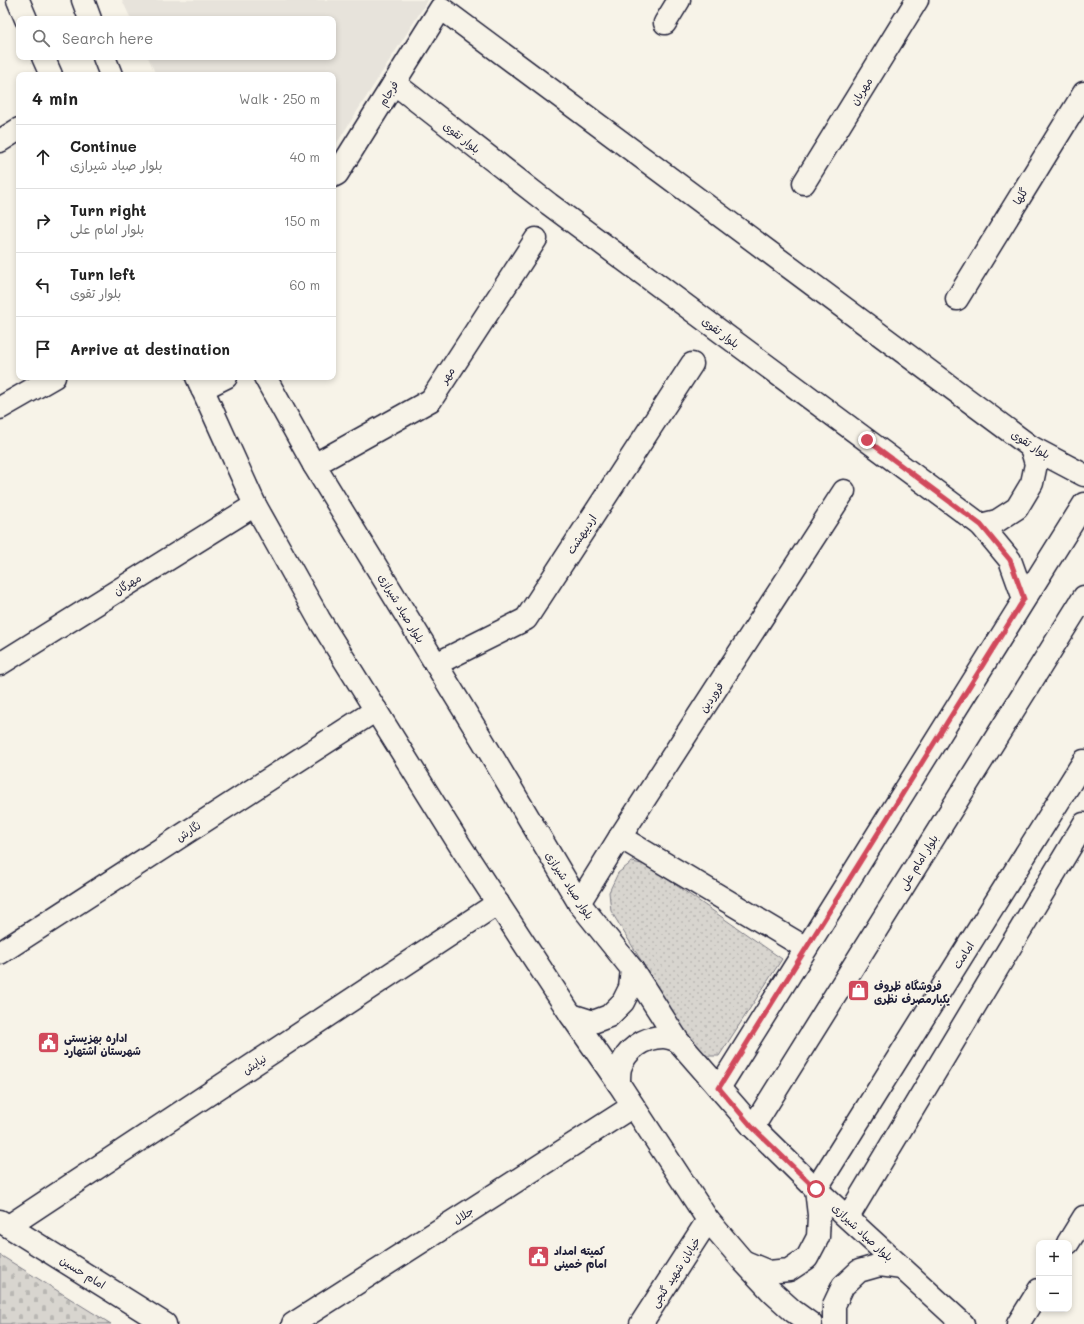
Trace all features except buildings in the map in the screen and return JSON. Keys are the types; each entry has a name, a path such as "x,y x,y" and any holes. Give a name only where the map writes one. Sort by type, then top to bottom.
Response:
{"street":[{"path":"18,0 25,16"},
{"path":"83,0 89,16"},
{"path":"665,23 679,0"},
{"name":"مهربان","path":"804,183 917,0"},
{"name":"فرجام","path":"336,174 441,8"},
{"name":"بلوار تقوی","path":"441,8 1031,447 1084,475"},
{"path":"44,60 50,72"},
{"path":"105,60 110,72"},
{"name":"بلوار تقوی","path":"394,83 549,204 981,525 1010,560 1024,599"},
{"name":"گلها","path":"957,299 1084,93"},
{"path":"0,141 16,131"},
{"name":"مهر","path":"314,464 431,400 536,239"},
{"name":"اردیبهشت","path":"436,664 526,619 692,364"},
{"path":"0,408 49,380"},
{"path":"213,380 200,383 255,505 318,620 498,903 708,1220 772,1292 789,1318 811,1324"},
{"name":"بلوار صیاد شیرازی","path":"267,380 314,464 579,903 632,969 678,1040 752,1127 816,1189 963,1324"},
{"path":"981,525 997,521 1017,508 1032,483 1036,464 1031,447"},
{"name":"فروردین","path":"579,903 620,837 844,491"},
{"path":"719,1088 1084,504"},
{"name":"مهرگان","path":"0,664 255,505"},
{"name":"بلوار امام علی","path":"752,1127 1084,597"},
{"name":"نگارش","path":"0,953 376,710"},
{"name":"امامت","path":"816,1189 1084,761"},
{"path":"848,1217 1084,824"},
{"path":"620,837 806,948"},
{"name":"نیایش","path":"4,1223 498,903"},
{"path":"571,1015 593,1022 610,1016 623,1002 630,988 632,969"},
{"path":"619,1084 620,1070 626,1056 636,1045 649,1039 664,1037 678,1040"},
{"name":"جلال","path":"292,1324 633,1106"},
{"path":"743,1261 768,1272 789,1270 807,1258 818,1237 819,1214 816,1189"},
{"path":"1070,1240 1084,1217"},
{"name":"خیابان شهید گنجی","path":"641,1324 708,1220"},
{"name":"امام حسین","path":"4,1223 165,1324"},
{"path":"834,1324 834,1305 843,1286 860,1271 880,1265 902,1268"},
{"path":"1018,1324 1036,1295"}],"shaded area":[{"path":"122,0 428,0 336,144 336,72 155,72 149,60 336,60 336,16 130,16"}],"green space":[{"path":"632,862 647,865 782,959 719,1056 699,1056 611,911 609,892 618,873"},
{"path":"0,1255 111,1324 0,1324"}],"place":[{"name":"فروشگاه ظروف یکبارمصرف نظری","path":"859,991"},
{"name":"اداره بهزیستی شهرستان اشتهارد","path":"49,1043"},
{"name":"کمیته امداد امام خمینی","path":"538,1256"}],"route":[{"path":"816,1189 752,1127 719,1088 1024,599 1010,560 981,525 867,440"}]}
